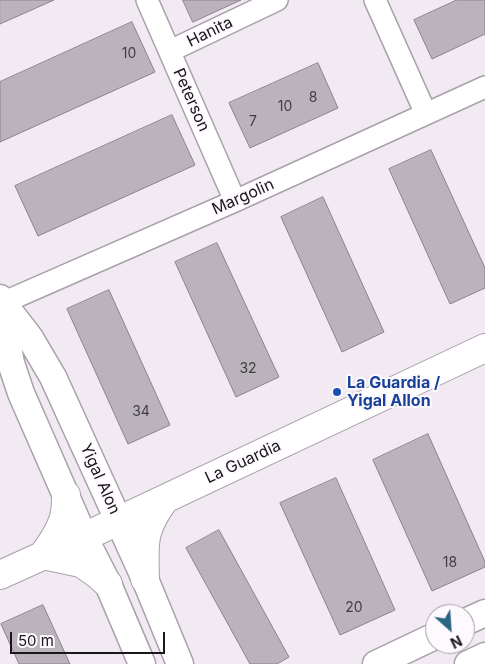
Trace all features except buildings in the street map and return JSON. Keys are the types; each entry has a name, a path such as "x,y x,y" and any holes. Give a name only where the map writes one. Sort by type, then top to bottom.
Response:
{"main road":[{"name":"La Guardia","path":"0,575 119,521 485,348"},
{"path":"66,495 63,520 52,543 43,555 81,563 108,584"},
{"path":"145,579 144,550 146,535 150,520 164,499"}],"street":[{"name":"Peterson","path":"147,0 235,201"},
{"name":"Hanita","path":"170,51 277,0"},
{"path":"375,0 426,114"},
{"name":"Margolin","path":"1,302 235,201 485,87"},
{"path":"1,302 7,345 21,393 84,537 108,584 142,664"},
{"name":"Yigal Alon","path":"1,302 30,338 54,377 145,579 180,664"},
{"path":"376,664 425,641"},
{"path":"468,664 485,656"}],"place":[{"name":"La Guardia / Yigal Allon","path":"337,392"}]}
